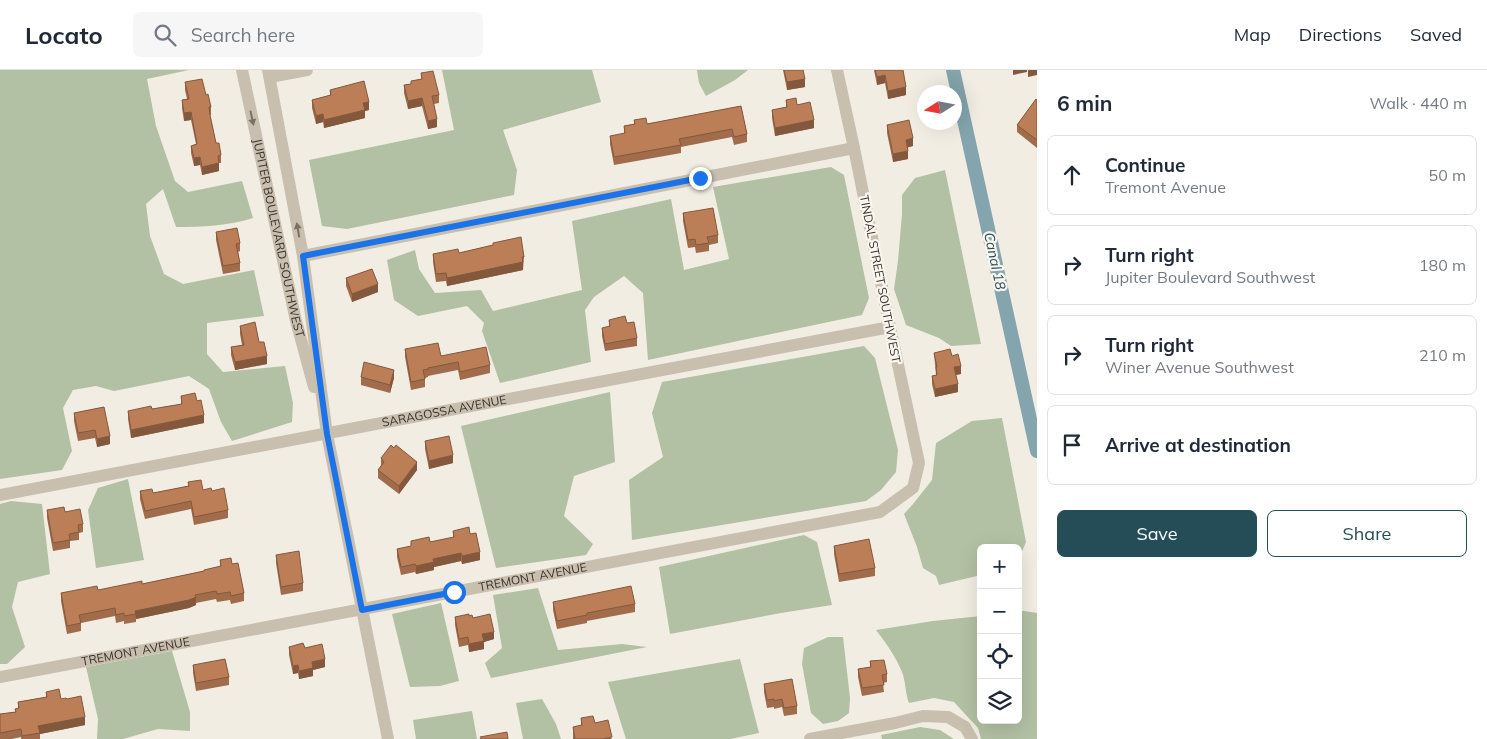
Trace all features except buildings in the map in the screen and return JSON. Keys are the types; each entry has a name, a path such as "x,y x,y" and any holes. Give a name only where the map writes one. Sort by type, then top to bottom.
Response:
{"street":[{"name":"JUPITER BOULEVARD SOUTHWEST","path":"242,70 296,321 327,434"},
{"path":"269,74 307,70"},
{"name":"TINDAL STREET SOUTHWEST","path":"837,70 919,463 913,488"},
{"name":"JUPITER BOULEVARD SOUTHWEST","path":"269,74 303,256 327,434 388,739"},
{"path":"303,256 854,148"},
{"name":"SARAGOSSA AVENUE","path":"0,496 890,328"},
{"name":"TREMONT AVENUE","path":"0,677 880,512 913,488"},
{"path":"810,739 923,716 948,716 965,727 972,739"}],"green space":[{"path":"0,70 189,70 147,79 156,126 175,181 188,192 242,181 253,218 215,226 176,227 163,189 146,204 150,236 164,274 183,284 254,270 264,316 207,323 207,354 223,372 285,366 293,403 292,422 232,441 221,422 209,389 189,376 114,391 96,386 73,390 63,408 72,451 62,470 0,479"},
{"path":"442,70 592,70 601,102 503,130 517,170 514,195 347,229 322,226 309,160 454,130"},
{"path":"697,70 748,70 735,80 706,96 699,83"},
{"path":"831,167 844,175 869,298 862,315 648,360 643,293 624,276 594,297 585,310 591,362 500,383 482,331 484,323 467,306 418,316 394,300 387,260 415,250 419,269 435,293 481,290 493,311 582,290 572,221 671,199 684,270 729,259 713,187"},
{"path":"945,170 981,344 951,346 939,338 906,325 894,289 902,214 902,195 915,178"},
{"path":"864,346 875,358 898,450 896,472 881,490 866,501 632,540 629,480 663,457 652,413 662,382"},
{"path":"610,392 615,462 574,476 564,516 593,544 586,555 496,568 461,426"},
{"path":"1002,418 1026,542 1022,552 1022,544 977,544 977,576 939,585 936,576 923,568 904,514 932,480 936,443 972,421"},
{"path":"128,479 144,560 96,568 88,510 98,488"},
{"path":"11,501 42,504 50,574 18,582 12,607 25,647 7,664 0,664 0,504"},
{"path":"804,535 817,542 832,605 670,634 659,567"},
{"path":"538,588 558,650 622,644 647,647 491,678 485,663 502,648 493,595"},
{"path":"441,603 459,681 440,686 410,687 392,614"},
{"path":"1022,611 1037,613 1037,739 981,739 978,728 954,702 934,698 909,703 900,666 876,630 977,616 977,724 1022,724"},
{"path":"828,637 843,637 850,698 849,713 838,721 823,724 811,713 802,664 804,648"},
{"path":"172,651 190,712 190,731 158,729 123,739 97,739 98,719 86,667"},
{"path":"740,659 759,733 730,739 626,739 608,682"},
{"path":"542,699 556,724 561,739 523,739 516,703"},
{"path":"472,711 477,739 416,739 413,720"},
{"path":"920,727 940,730 954,739 882,739 881,735"}],"waterway":[{"name":"Canal 18","path":"953,70 1037,451"}],"route":[{"path":"454,592 362,610 327,434 303,256 700,178"}]}
